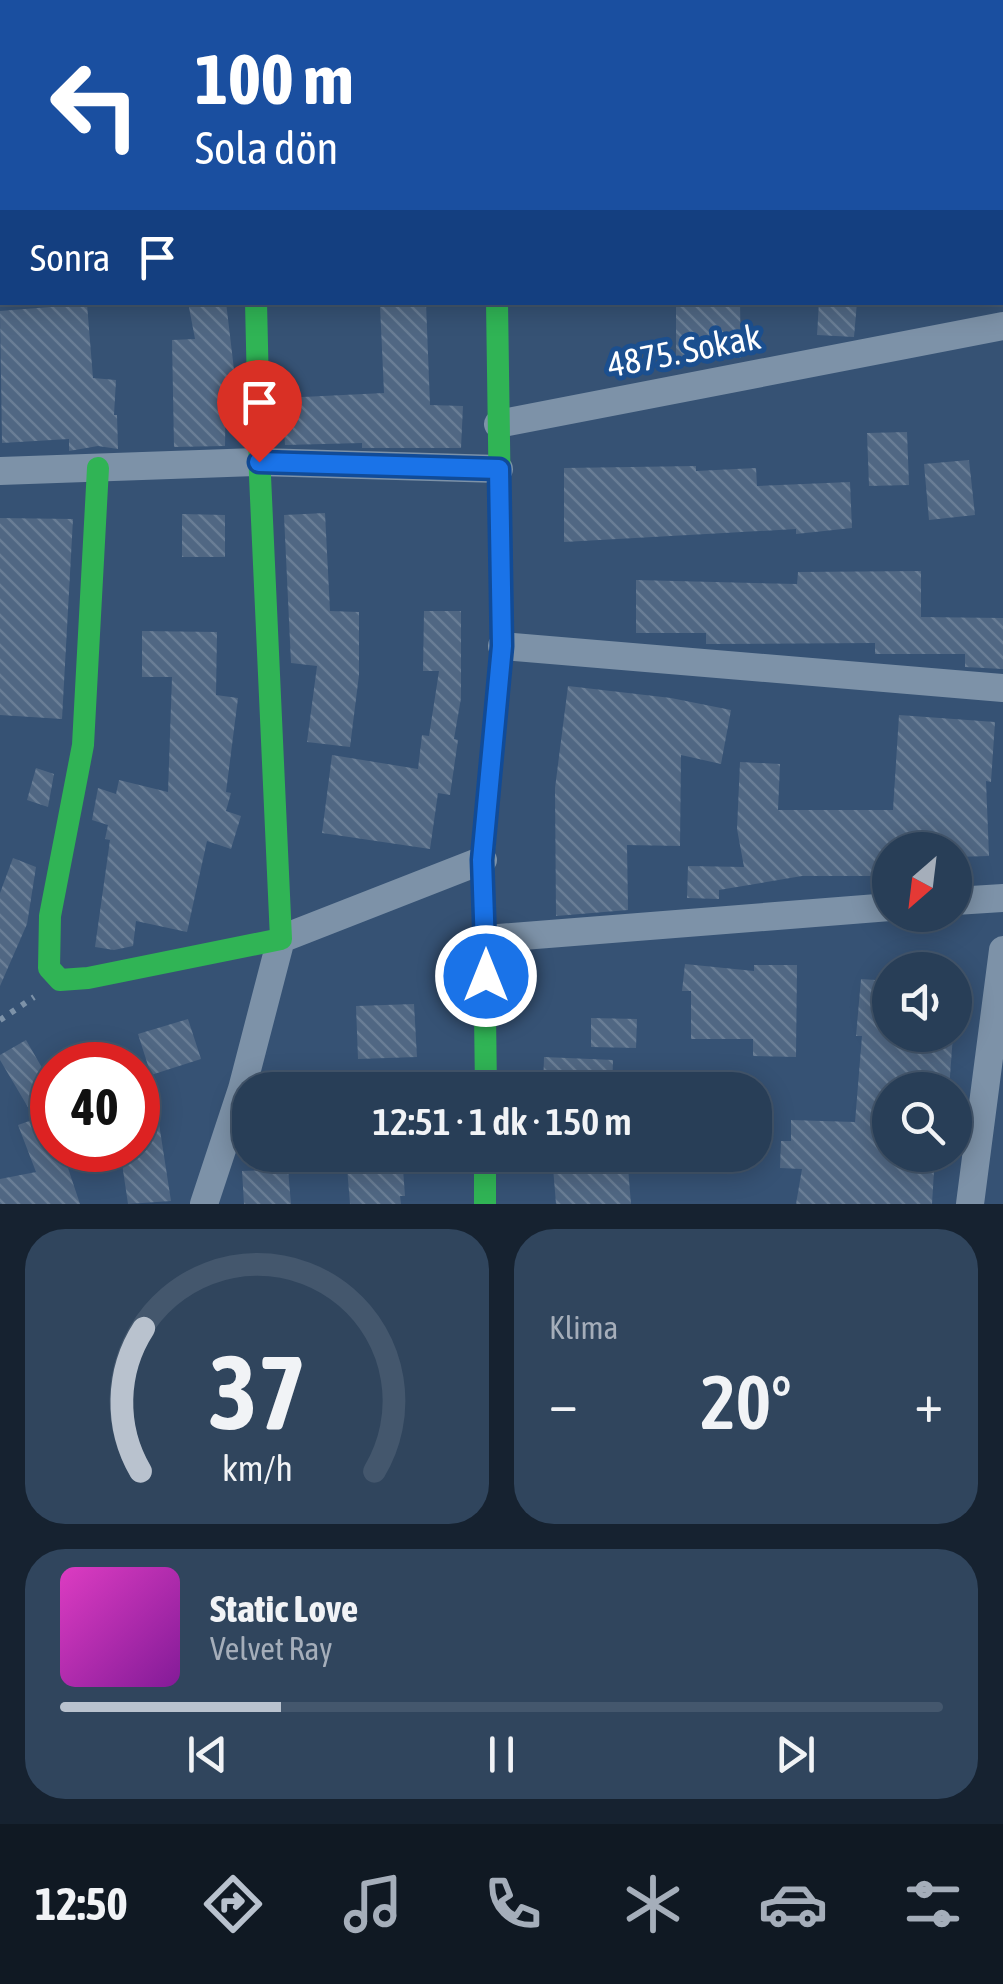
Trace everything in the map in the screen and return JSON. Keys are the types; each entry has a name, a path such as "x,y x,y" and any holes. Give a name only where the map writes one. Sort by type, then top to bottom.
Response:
{"street":[{"path":"204,1204 242,1089 281,940 259,462 256,305"},
{"path":"486,1072 482,860 502,646 497,305"},
{"name":"4875. Sokak","path":"498,424 1003,326"},
{"path":"0,471 259,462 499,469"},
{"path":"98,468 83,745 50,916 49,968 60,980 88,978 281,940 482,860"},
{"path":"502,646 1003,688"},
{"path":"972,900 1003,898"},
{"path":"486,939 872,907"},
{"path":"970,1204 1003,950"},
{"path":"485,1172 485,1204"}],"building":[{"path":"87,305 93,378 116,380 114,415 118,449 98,446 69,451 69,439 2,443 0,311"},
{"path":"189,305 226,305 235,378 226,378 225,446 174,447 172,340 195,339"},
{"path":"380,305 426,305 430,405 463,406 461,448 362,448 362,443 285,445 282,398 384,393"},
{"path":"676,305 740,305 741,358 676,358"},
{"path":"819,305 857,305 854,337 817,335"},
{"path":"907,432 909,485 869,486 867,433"},
{"path":"969,460 975,515 929,520 924,464"},
{"path":"696,466 696,471 756,468 757,486 850,482 852,528 796,534 796,529 564,542 564,468"},
{"path":"325,513 330,611 359,612 359,675 350,747 307,742 317,666 291,663 284,515"},
{"path":"182,514 225,515 225,557 182,557"},
{"path":"0,518 73,519 62,719 0,715"},
{"path":"921,571 921,617 1003,618 1003,669 965,667 965,654 875,654 875,643 706,644 706,633 636,633 636,580 797,584 798,572"},
{"path":"424,611 461,611 461,698 454,739 458,740 450,795 438,793 430,849 322,833 332,755 418,769 422,735 429,736 439,671 423,671"},
{"path":"142,631 217,632 216,695 238,698 226,792 231,793 226,811 241,816 231,849 207,841 187,932 136,921 133,946 114,950 95,947 110,840 105,839 108,825 92,820 98,788 116,794 119,780 168,792 172,677 142,677"},
{"path":"568,686 671,698 731,710 721,764 681,755 680,846 627,845 628,910 556,916 555,788"},
{"path":"899,715 995,722 991,782 986,781 989,856 972,856 972,832 872,832 872,876 802,876 719,890 719,899 687,898 688,866 744,867 737,829 740,762 780,764 778,810 893,810"},
{"path":"36,768 54,774 48,807 27,800"},
{"path":"13,858 36,867 27,924 0,986 0,893"},
{"path":"685,964 754,971 754,965 797,965 796,1057 753,1056 753,1039 691,1039 691,991 682,991"},
{"path":"861,979 872,980 872,1052 952,1052 950,1072 872,1072 872,1172 934,1172 932,1204 796,1204 802,1169 780,1168 781,1141 791,1141 791,1120 855,1122 862,1036 856,1036"},
{"path":"414,1004 417,1057 358,1059 356,1006"},
{"path":"591,1018 637,1019 636,1048 591,1047"},
{"path":"188,1019 201,1059 160,1072 160,1042 141,1042 138,1034"},
{"path":"26,1040 30,1047 30,1111 0,1060 0,1055"},
{"path":"544,1057 613,1060 613,1072 544,1072"},
{"path":"30,1121 30,1156 18,1125"},
{"path":"160,1130 171,1201 128,1204 123,1172 160,1172"},
{"path":"36,1172 69,1172 80,1204 0,1204 0,1179"},
{"path":"242,1172 288,1172 291,1204 244,1204"},
{"path":"347,1172 403,1172 405,1196 400,1196 401,1204 350,1204"},
{"path":"553,1172 628,1172 631,1204 556,1204"}],"traffic: fast":[{"path":"98,468 83,745 50,916 49,968 60,980 88,978 281,939 256,305"},
{"path":"486,1072 483,860 502,646 497,305"},
{"path":"485,1172 485,1204"}],"route":[{"path":"259,462 499,469 502,646 482,860 486,976"}]}
